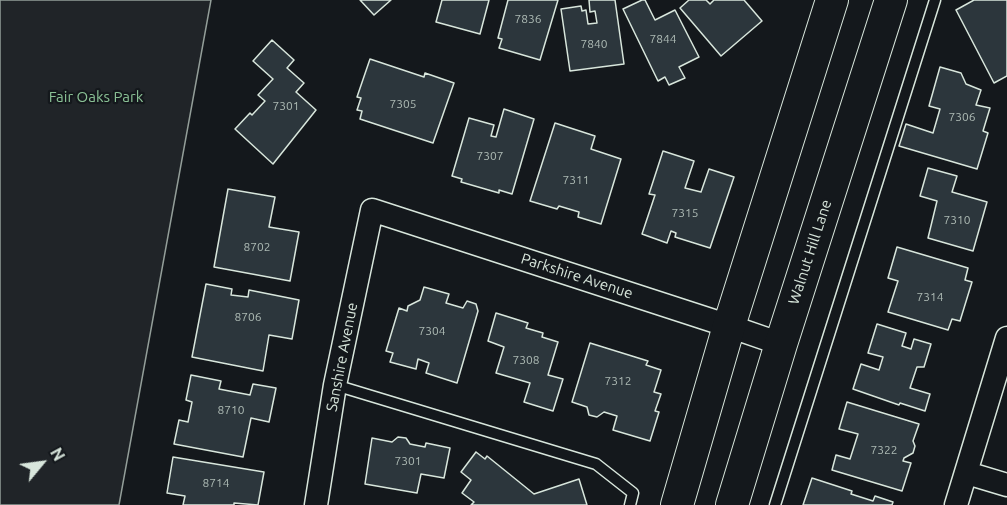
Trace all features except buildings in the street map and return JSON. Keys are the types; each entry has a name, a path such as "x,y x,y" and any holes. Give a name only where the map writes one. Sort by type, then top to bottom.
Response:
{"main road":[{"path":"677,505 729,326 832,0"},
{"name":"Walnut Hill Lane","path":"732,505 891,0"}],"street":[{"name":"Parkshire Avenue","path":"372,210 781,344"},
{"name":"Sanshire Avenue","path":"316,505 335,385 372,210"},
{"path":"956,505 1007,339"},
{"path":"967,473 1007,485"}],"lane":[{"path":"776,505 935,0"},
{"path":"335,385 596,464 633,493 630,505"}],"green space":[{"name":"Fair Oaks Park","path":"0,0 211,0 119,505 0,505"}]}
